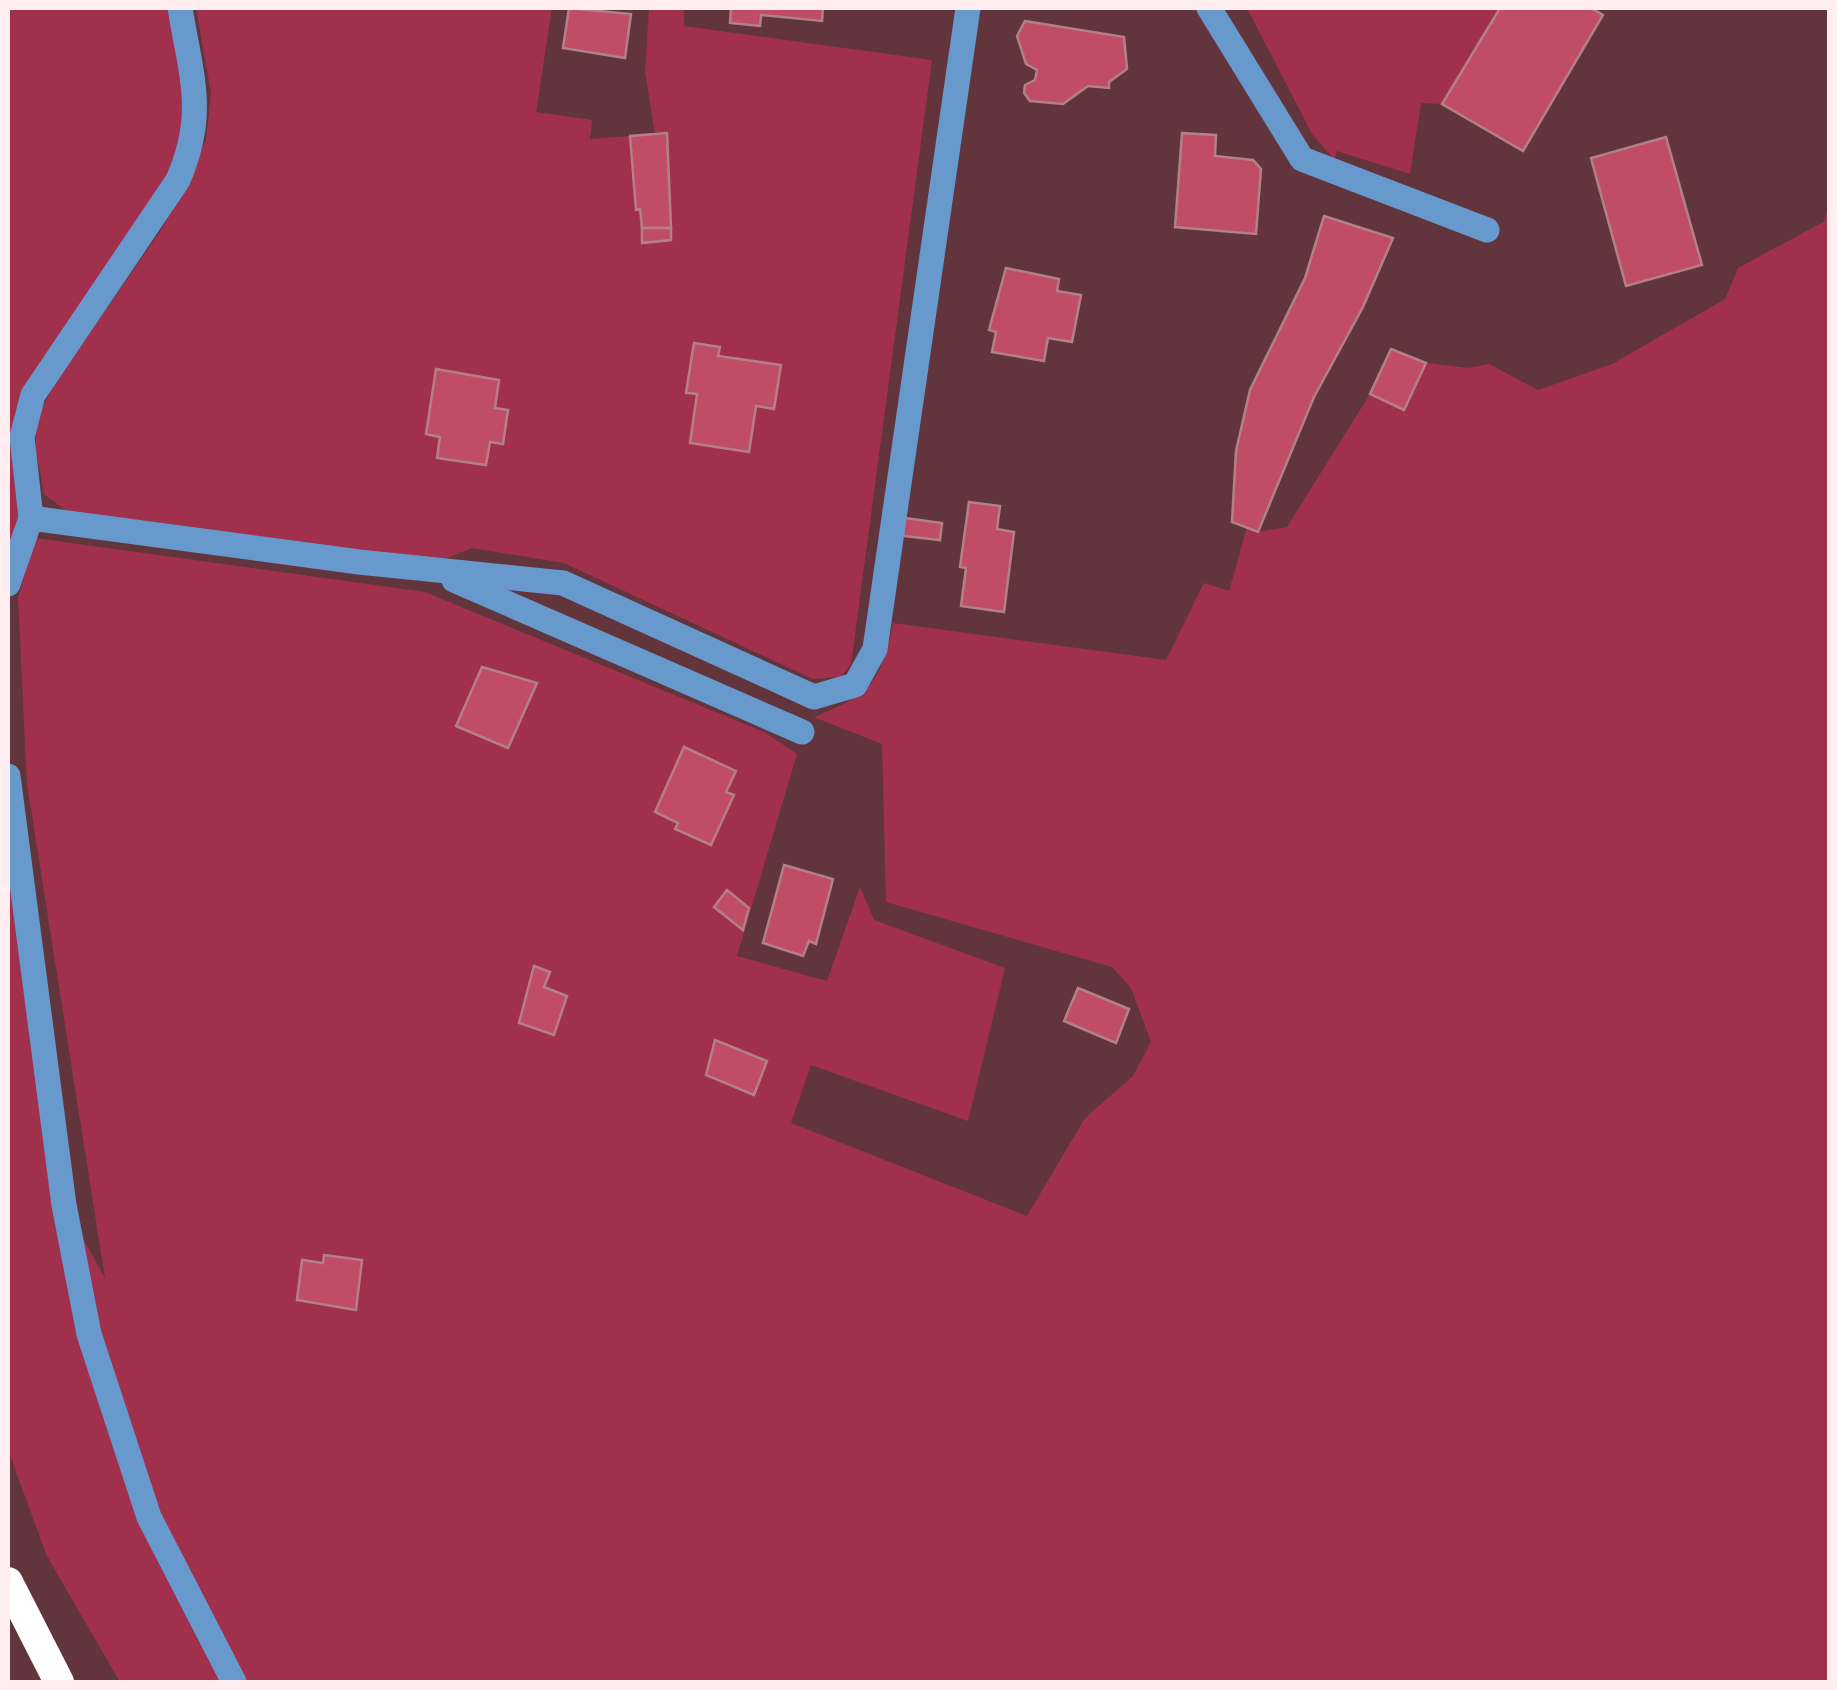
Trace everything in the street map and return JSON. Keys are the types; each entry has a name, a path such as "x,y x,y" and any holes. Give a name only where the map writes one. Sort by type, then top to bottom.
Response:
{"highway":[{"path":"8,1582 59,1682"}],"street":[{"path":"8,584 31,518 22,437 33,394 178,180 194,144 197,108 180,8"},
{"path":"31,518 563,583 814,697 856,685 875,649 968,8"},
{"path":"1210,8 1302,159 1487,230"},
{"path":"428,568 802,732"},
{"path":"8,776 64,1204 89,1334 149,1518 234,1682"}],"shaded area":[{"path":"8,8 180,8 194,143 33,395 25,488 8,584"},
{"path":"196,8 552,8 536,112 592,120 590,139 630,136 643,243 671,240 667,133 655,134 645,72 649,8 684,8 684,26 932,60 851,664 840,677 813,679 564,563 472,548 440,561 65,510 44,494 36,451 36,420 54,385 163,227 206,140 211,93"},
{"path":"1247,8 1500,8 1442,104 1421,103 1410,174 1337,151 1334,159 1312,134"},
{"path":"1829,200 1829,1682 120,1682 47,1556 8,1450 8,776 64,1205 105,1278 27,784 18,598 35,538 425,592 764,732 797,754 737,956 827,981 860,887 874,920 1005,968 968,1121 811,1065 791,1123 1027,1216 1085,1118 1133,1076 1151,1042 1131,988 1112,967 886,902 882,744 814,717 849,701 870,684 884,660 893,623 1166,660 1204,583 1229,591 1247,527 1258,532 1287,527 1370,394 1426,363 1468,368 1489,364 1538,390 1612,364 1725,299 1738,268 1825,221"}],"building":[{"path":"569,8 631,14 625,58 563,48"},
{"path":"731,8 823,8 822,21 761,15 760,26 730,23"},
{"path":"1500,8 1591,8 1603,15 1523,151 1442,104"},
{"path":"1025,21 1124,37 1127,69 1109,82 1109,88 1088,86 1063,104 1030,101 1024,93 1025,85 1035,80 1037,70 1026,64 1017,36"},
{"path":"667,133 671,228 642,228 640,209 636,210 630,136"},
{"path":"1182,133 1216,135 1215,156 1253,160 1261,169 1256,234 1175,227"},
{"path":"1666,137 1702,265 1626,286 1591,158"},
{"path":"1324,216 1393,238 1363,307 1314,397 1258,532 1232,522 1236,451 1250,390 1305,278"},
{"path":"642,228 671,228 671,240 642,243"},
{"path":"1006,268 1059,279 1057,291 1081,295 1072,342 1048,338 1044,361 992,352 996,332 989,330"},
{"path":"694,343 720,347 718,356 781,365 774,409 756,406 749,452 690,443 697,394 686,393"},
{"path":"1391,349 1426,363 1404,410 1370,394"},
{"path":"436,369 499,380 495,408 508,410 503,444 490,442 486,465 437,458 440,437 426,434"},
{"path":"969,502 1000,506 997,529 1014,532 1004,612 961,606 966,568 960,567"},
{"path":"905,518 942,523 940,540 903,536"},
{"path":"482,667 537,683 508,748 456,726"},
{"path":"684,747 736,771 726,792 734,795 711,845 675,829 678,823 655,812"},
{"path":"784,865 833,879 816,944 809,941 803,956 763,943"},
{"path":"727,890 749,908 743,930 714,907"},
{"path":"534,966 550,972 544,987 567,996 554,1035 519,1023"},
{"path":"1078,988 1129,1009 1116,1043 1064,1021"},
{"path":"715,1040 767,1061 754,1095 706,1075"},
{"path":"324,1255 362,1260 356,1310 297,1300 302,1260 323,1263"}]}
